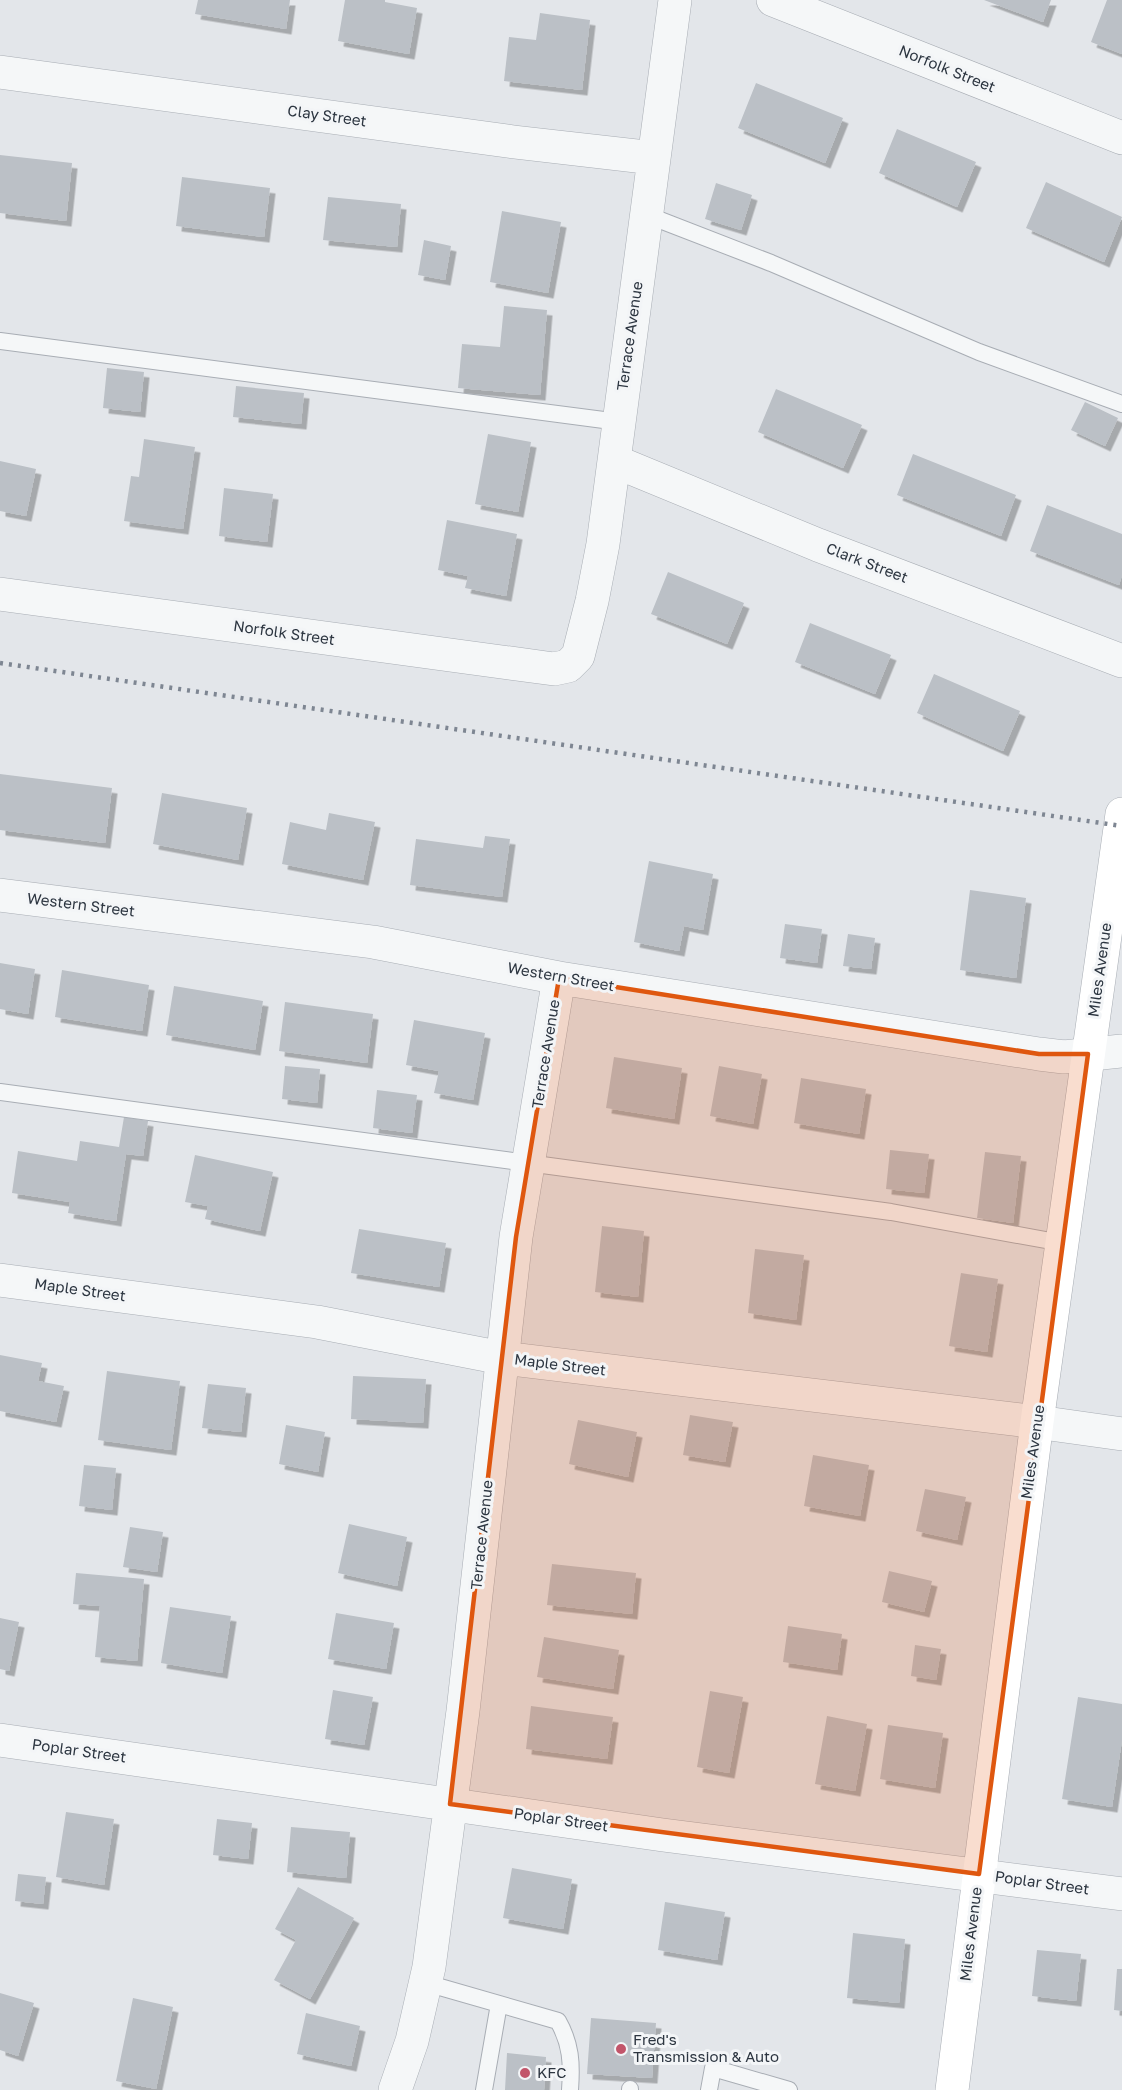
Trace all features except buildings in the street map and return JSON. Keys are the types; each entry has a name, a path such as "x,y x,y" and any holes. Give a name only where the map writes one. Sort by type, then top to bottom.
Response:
{"street":[{"name":"Terrace Avenue","path":"568,666 578,656 603,544 675,0"},
{"name":"Norfolk Street","path":"773,0 1122,138"},
{"name":"Clay Street","path":"0,72 514,142 654,158"},
{"name":"Clark Street","path":"614,460 818,545 1122,661"},
{"name":"Norfolk Street","path":"0,594 554,669 568,666"},
{"name":"Miles Avenue","path":"952,2090 1037,1422 1122,814"},
{"name":"Western Street","path":"0,895 373,942 559,978 1039,1054 1064,1057 1122,1051"},
{"name":"Terrace Avenue","path":"394,2090 412,2041 426,1983 463,1711 516,1237 559,978"},
{"name":"Maple Street","path":"0,1280 318,1322 502,1358 1122,1434"},
{"name":"Poplar Street","path":"0,1740 663,1835 1122,1894"}],"lane":[{"path":"647,215 771,262 979,352 1122,404"},
{"path":"0,341 619,422"},
{"path":"0,1092 891,1212 1062,1243"},
{"path":"426,1983 558,2021 567,2037 572,2067 570,2090"},
{"path":"484,2090 499,2004"},
{"path":"710,2090 713,2068 789,2090"}],"highlighted area":[{"path":"559,978 1039,1054 1088,1054 979,1874 450,1804 516,1237"}],"railway":[{"path":"0,663 1122,826"}],"place":[{"name":"Fred's Transmission & Auto","path":"621,2049"},
{"name":"KFC","path":"525,2073"}]}
